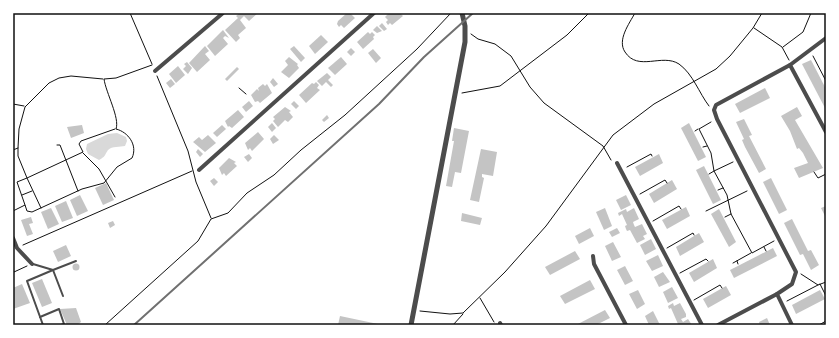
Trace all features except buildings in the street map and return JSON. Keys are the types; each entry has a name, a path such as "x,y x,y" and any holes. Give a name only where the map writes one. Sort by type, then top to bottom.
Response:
{"street":[{"path":"155,71 223,13"},
{"path":"199,170 374,13"},
{"path":"411,325 465,42 465,30 462,13"},
{"path":"720,324 777,294 792,284 796,272 717,119 714,110 716,105 790,65 826,38"},
{"path":"790,65 826,132"},
{"path":"617,163 702,325"},
{"path":"13,238 17,248 32,264"},
{"path":"593,256 594,264 626,325"},
{"path":"777,294 792,325"}],"lane":[{"path":"43,325 27,281 76,261"},
{"path":"32,264 53,270"},
{"path":"53,270 63,296"},
{"path":"40,317 59,310 64,324 61,325"}],"path":[{"path":"41,209 18,156 19,129 25,107 49,83 59,78 71,76 104,79 116,78 152,65 130,13"},
{"path":"105,325 198,241 211,219 228,213 247,193 270,178 301,150 345,115 418,49 451,13"},
{"path":"455,92 464,93 500,86 566,35 589,13"},
{"path":"635,13 627,28 622,43 624,51 630,59 639,62 672,60 680,64 708,105 714,110"},
{"path":"453,325 515,261 557,212 603,146 624,125 654,104 716,69 730,56 753,28 762,13"},
{"path":"782,47 803,32 811,13"},
{"path":"753,28 782,47 790,65"},
{"path":"465,30 478,39 495,44 511,56 530,87 544,103 603,146 612,162 617,163"},
{"path":"810,50 826,82"},
{"path":"157,77 188,151 193,171 211,219"},
{"path":"104,79 112,110 117,119 116,129"},
{"path":"239,88 246,94"},
{"path":"13,104 25,107"},
{"path":"695,131 717,119"},
{"path":"83,152 17,182 28,211 32,212 41,209 100,184 106,180 117,167 133,156 134,149 131,140 125,133 116,129 81,141 80,144 83,152 99,169 106,180 115,197"},
{"path":"699,129 711,153 714,171 728,200 731,214 752,257"},
{"path":"57,145 60,145 79,192"},
{"path":"703,147 707,145"},
{"path":"13,150 18,148"},
{"path":"621,170 651,154 652,156"},
{"path":"709,174 739,160"},
{"path":"17,248 193,171"},
{"path":"814,172 818,178 826,174"},
{"path":"634,197 665,180 667,183"},
{"path":"718,190 723,188"},
{"path":"706,211 753,188"},
{"path":"21,195 33,191"},
{"path":"13,210 25,205"},
{"path":"649,224 670,214 679,206 681,209"},
{"path":"725,217 731,214"},
{"path":"662,250 693,233 694,235"},
{"path":"733,263 779,239"},
{"path":"764,246 766,250"},
{"path":"676,275 706,260 708,262"},
{"path":"13,268 14,272 32,264"},
{"path":"796,272 819,284 826,296"},
{"path":"782,304 819,284 826,282"},
{"path":"690,302 720,286 722,288"},
{"path":"479,298 492,322 500,324"},
{"path":"414,311 450,314 463,313"},
{"path":"819,325 826,321"}],"shaded area":[{"path":"117,133 126,137 127,141 125,146 114,147 108,150 104,157 99,160 88,154 86,149 87,144 108,134"}],"railway":[{"path":"134,325 379,104 424,57 473,13"}]}
